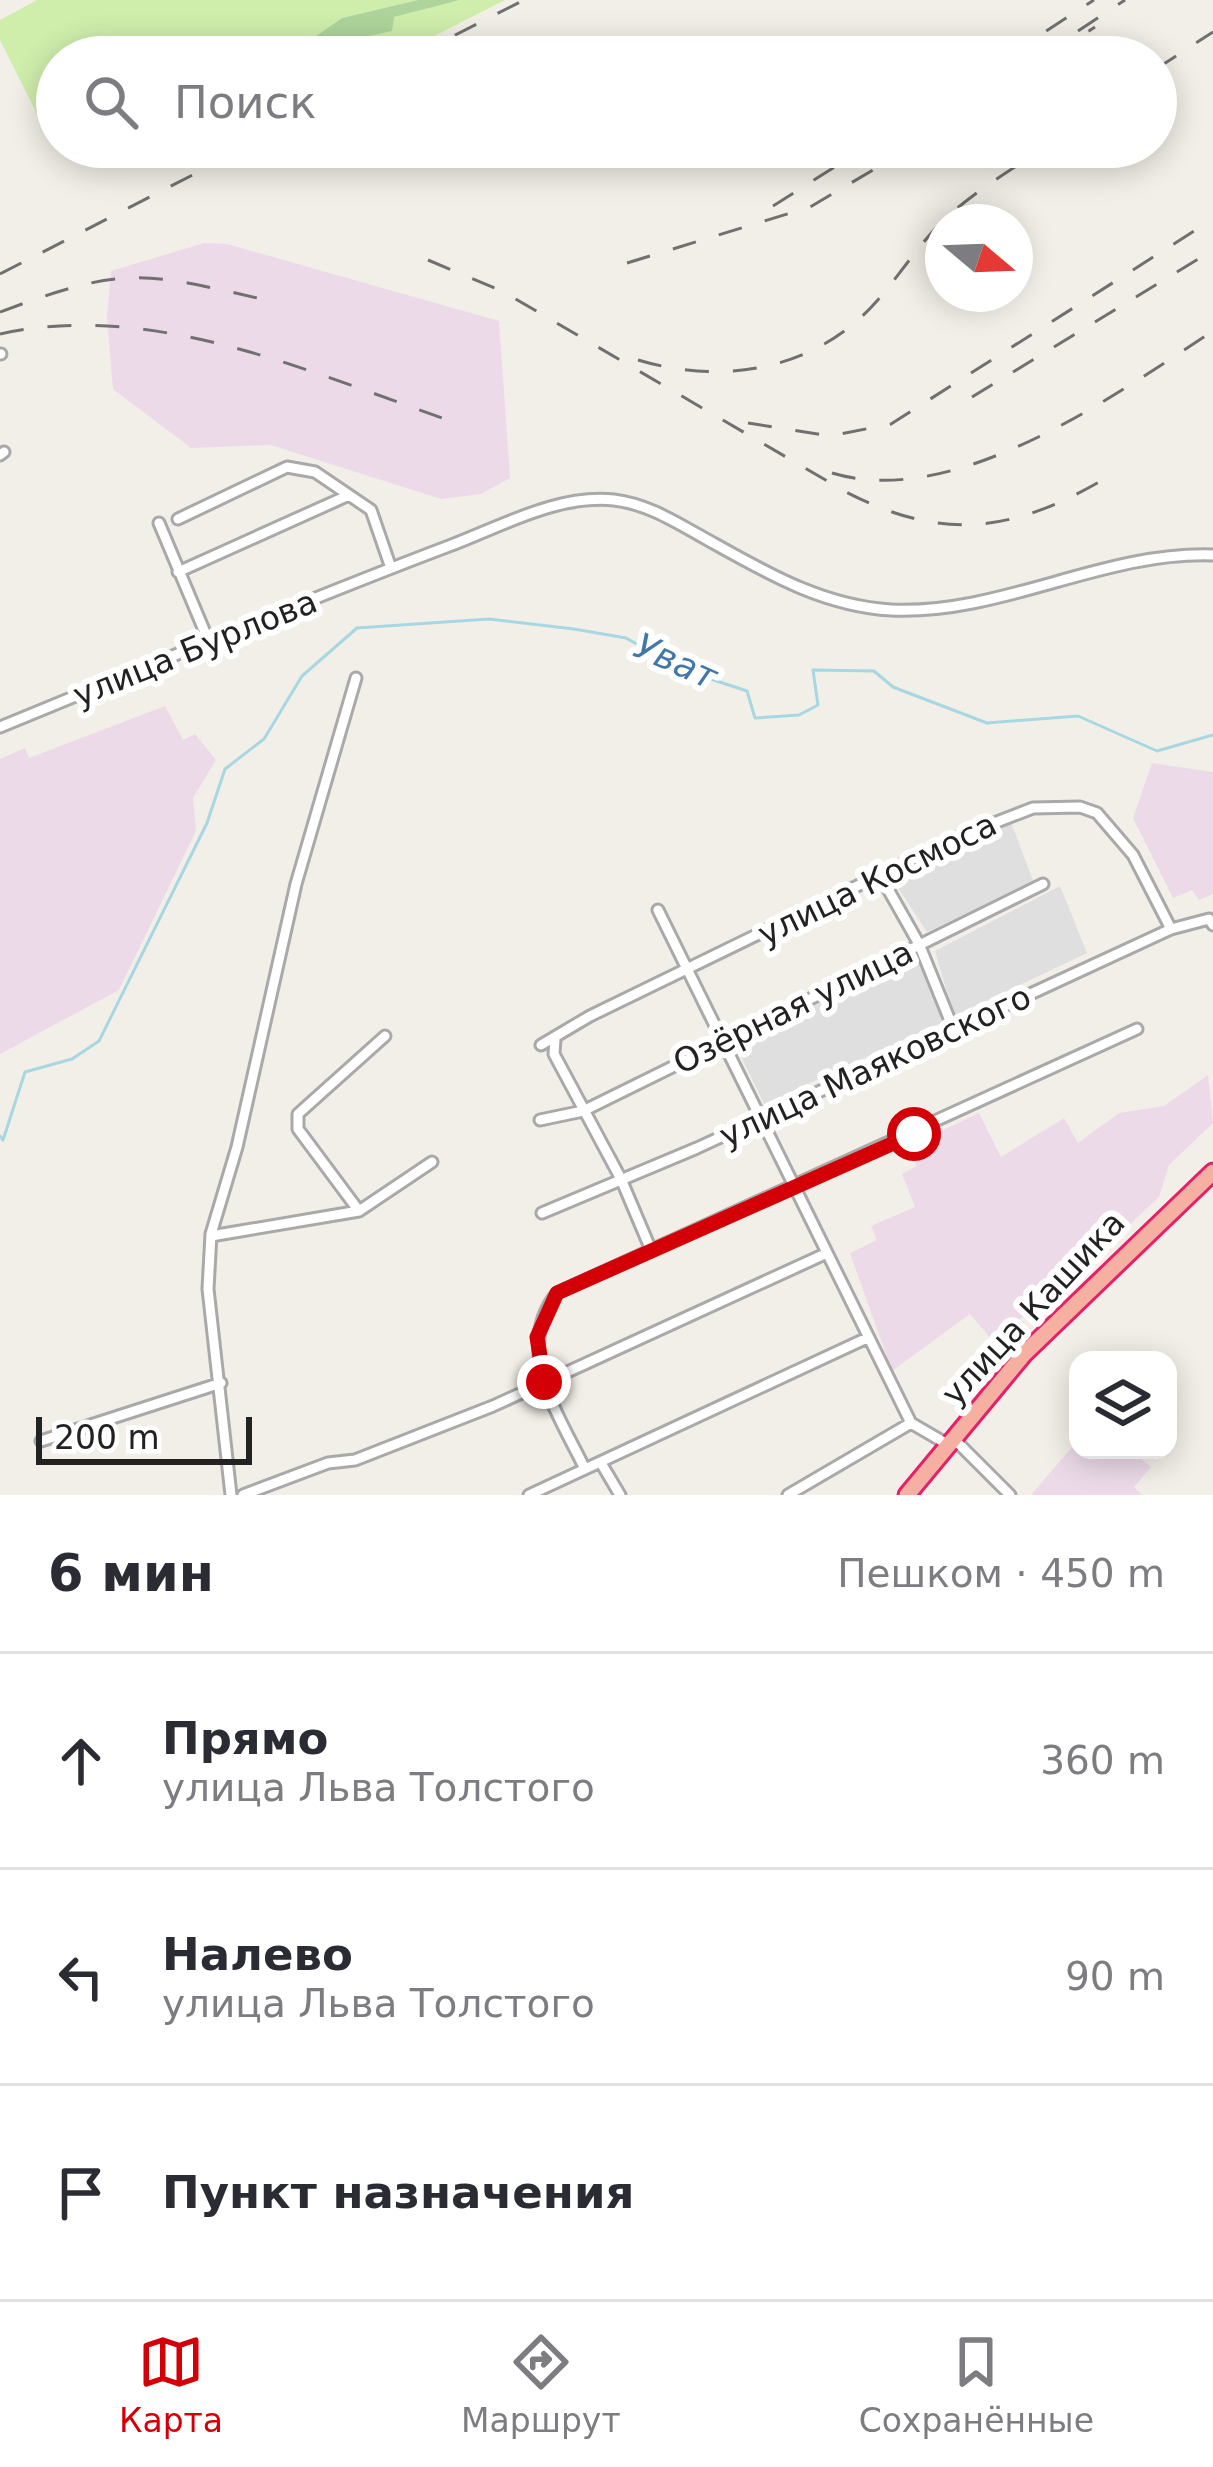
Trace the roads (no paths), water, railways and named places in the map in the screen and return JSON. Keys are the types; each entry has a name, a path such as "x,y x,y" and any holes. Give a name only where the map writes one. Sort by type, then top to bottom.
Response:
{"highway":[{"name":"улица Кашика","path":"907,1495 1068,1308 1213,1172"}],"street":[{"path":"178,519 286,467 314,472 370,510 391,568"},
{"path":"178,572 350,495"},
{"name":"улица Бурлова","path":"0,727 533,513 591,499 646,507 819,597 890,610 927,609 1021,592 1176,553 1213,555"},
{"path":"159,523 209,642"},
{"path":"231,1495 208,1289 211,1236 237,1147 296,884 356,678"},
{"name":"улица Космоса","path":"541,1045 590,1016 1011,813 1080,807 1097,813 1132,855 1171,929"},
{"path":"880,875 919,944 953,1028"},
{"name":"Озёрная улица","path":"540,1120 583,1111 1043,884"},
{"path":"658,910 727,1040 911,1423 950,1441 1010,1495"},
{"name":"улица Маяковского","path":"542,1213 1171,929 1211,922"},
{"path":"584,1467 544,1382 537,1337 557,1293 1137,1029"},
{"path":"359,1211 298,1129 298,1114 385,1036"},
{"path":"555,1039 554,1054 621,1179 651,1250"},
{"path":"211,1236 359,1211 432,1162"},
{"path":"243,1495 328,1463 355,1460 544,1382 827,1253"},
{"path":"529,1495 867,1338"},
{"path":"41,1441 221,1383"},
{"path":"788,1495 911,1423"},
{"path":"601,1462 620,1495"}],"waterway":[{"name":"Уват","path":"0,1136 3,1140 25,1072 72,1059 99,1041 207,823 225,769 264,739 302,676 357,628 489,619 626,638 680,669 747,691 755,718 799,715 818,705 813,670 874,671 893,687 987,723 1078,716 1157,751 1213,735"}],"railway":[{"path":"453,36 524,0"},
{"path":"1038,36 1094,0"},
{"path":"1078,31 1125,0"},
{"path":"1081,36 1095,27"},
{"path":"1177,55 1213,32"},
{"path":"0,274 206,168"},
{"path":"773,206 833,168"},
{"path":"627,263 810,207 876,168"},
{"path":"638,360 670,368 734,371 766,366 825,344 876,302 947,217 1014,168"},
{"path":"748,423 830,436 891,424 1213,219"},
{"path":"972,397 1213,250"},
{"path":"428,260 502,291 846,492 883,509 951,524 984,524 1048,507 1116,472"},
{"path":"0,312 76,287 132,278 189,283 266,300"},
{"path":"0,334 56,326 169,333 280,361 442,418"},
{"path":"832,473 880,480 929,476 980,462 1080,415 1213,331"}]}
